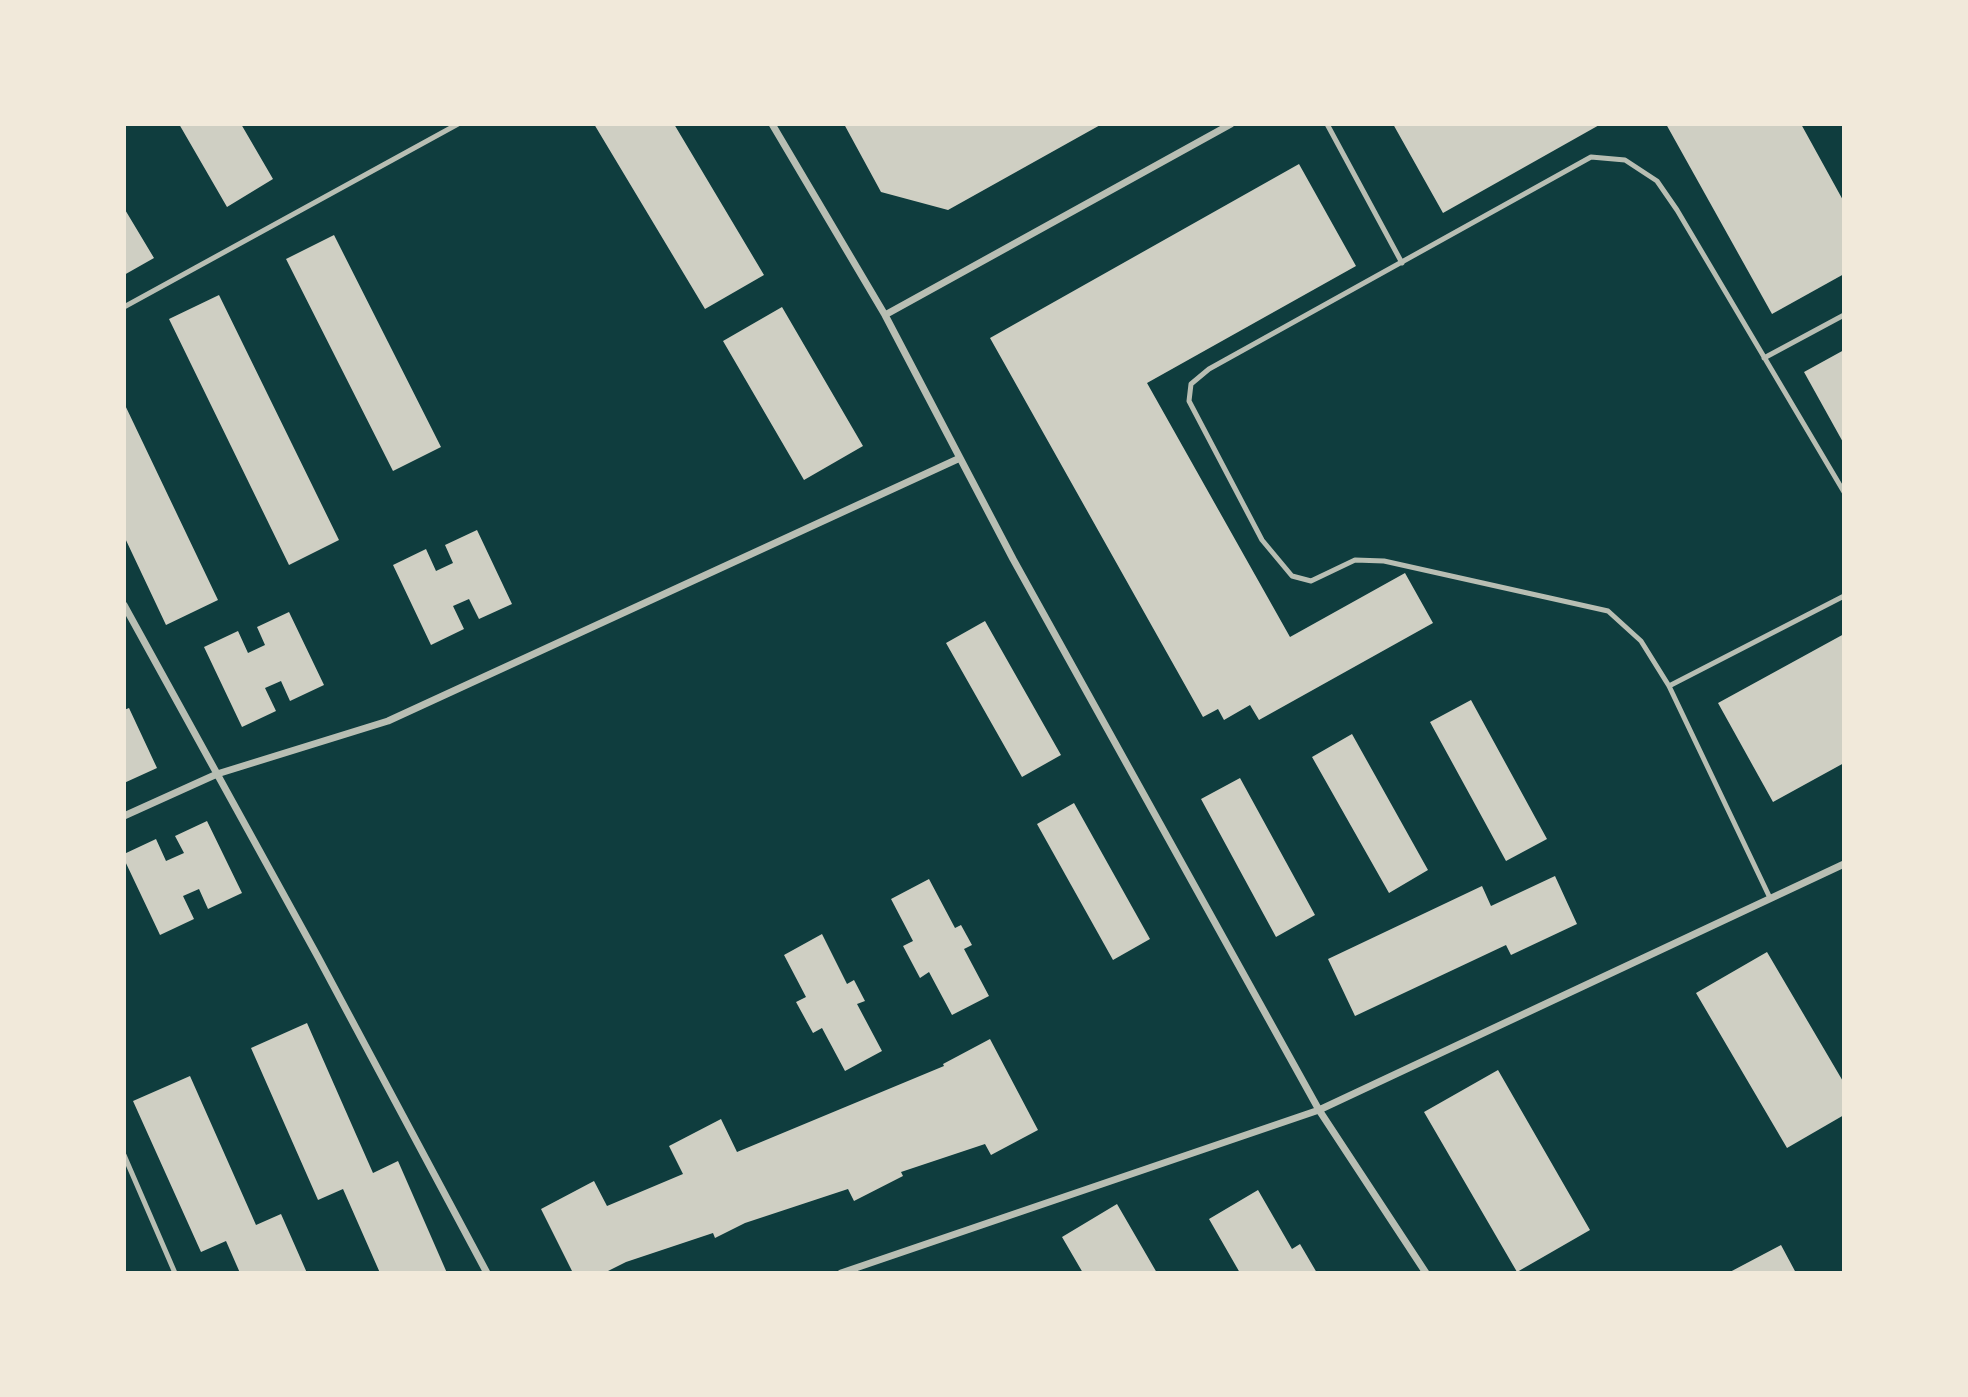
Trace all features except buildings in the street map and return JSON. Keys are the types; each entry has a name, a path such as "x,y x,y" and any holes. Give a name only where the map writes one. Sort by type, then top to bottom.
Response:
{"street":[{"path":"772,124 885,316 1013,559 1319,1110 1426,1273"},
{"path":"885,316 1231,124"},
{"path":"124,816 217,774 388,720 960,458"},
{"path":"124,605 487,1273"},
{"path":"841,1273 1319,1110 1844,864"}],"lane":[{"path":"124,307 458,124"},
{"path":"1326,124 1402,262"},
{"path":"1770,898 1669,685 1641,641 1608,611 1384,561 1355,560 1311,581 1292,576 1262,540 1189,401 1191,384 1209,369 1591,157 1625,160 1657,181 1844,492"},
{"path":"1765,358 1844,315"},
{"path":"1669,685 1844,596"},
{"path":"124,1155 175,1273"}]}
